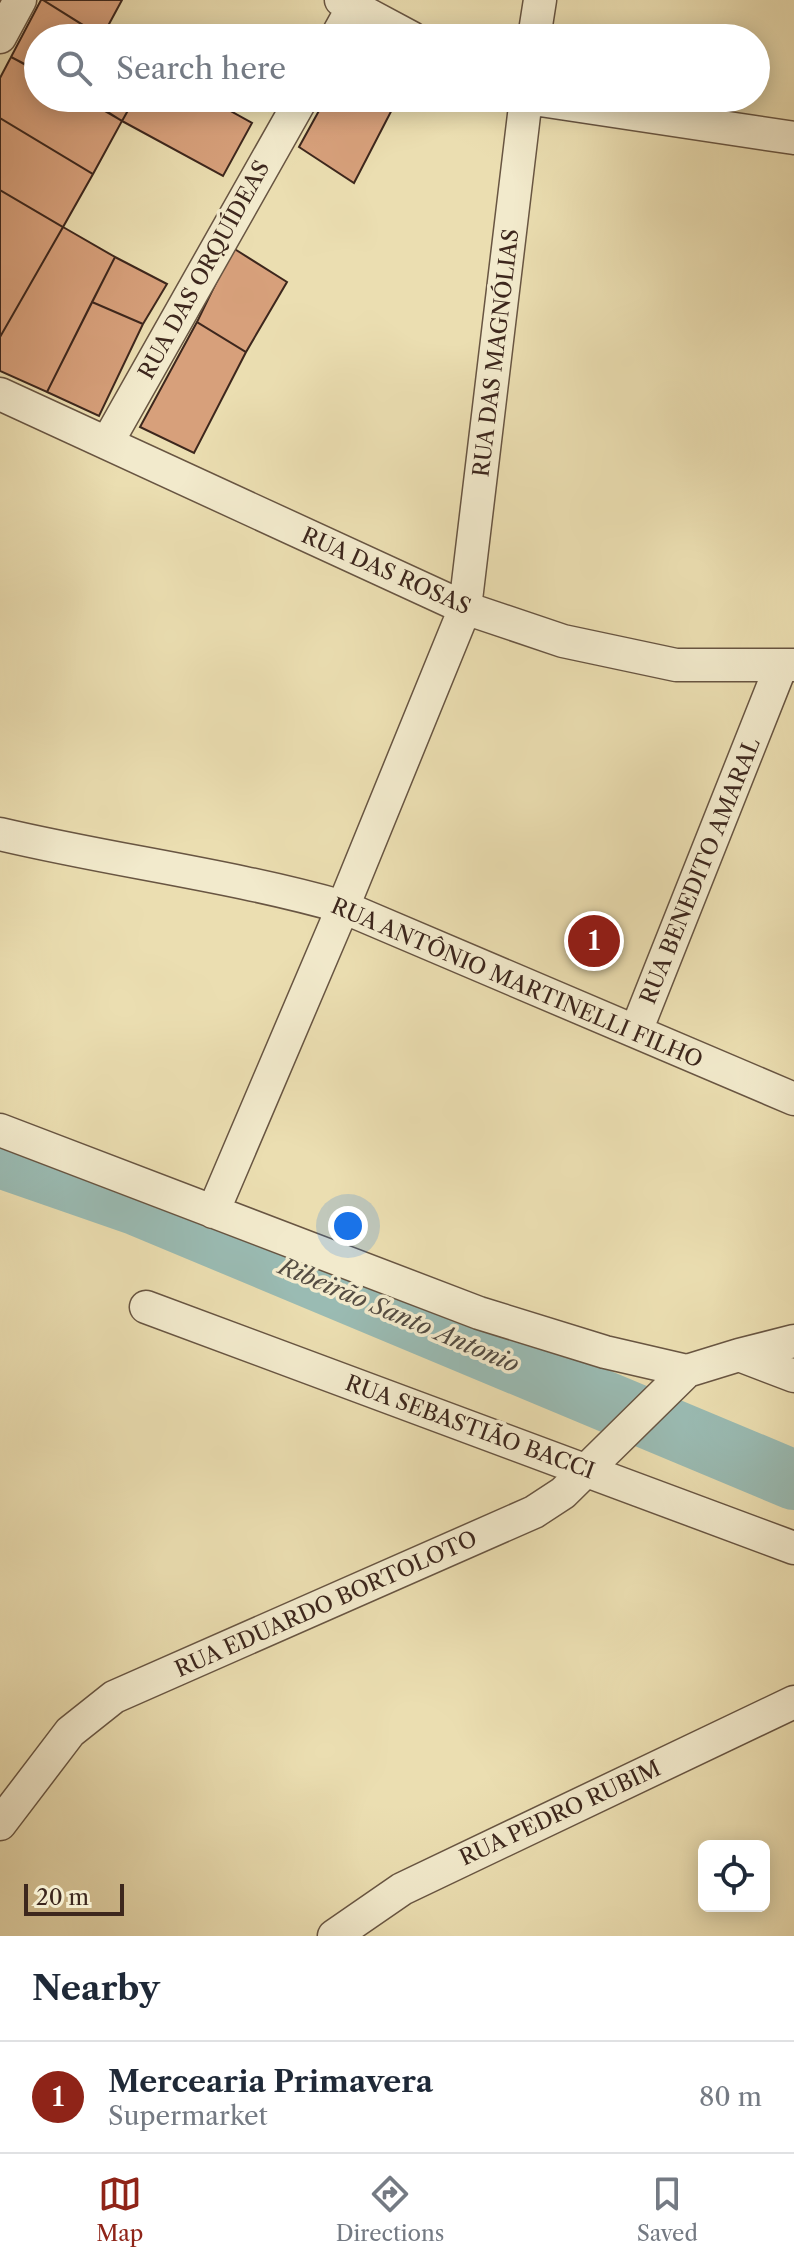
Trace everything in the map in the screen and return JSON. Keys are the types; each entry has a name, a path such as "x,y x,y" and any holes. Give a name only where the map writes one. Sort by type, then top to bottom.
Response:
{"street":[{"path":"0,37 20,0"},
{"path":"536,24 540,0"},
{"path":"341,24 347,4 385,24"},
{"name":"RUA DAS ORQUÍDEAS","path":"107,443 294,112"},
{"name":"RUA DAS MAGNÓLIAS","path":"213,1212 343,907 465,608 525,112"},
{"path":"620,112 794,138"},
{"name":"RUA DAS ROSAS","path":"0,394 465,608 563,641 647,661 704,667 788,665"},
{"name":"RUA BENEDITO AMARAL","path":"636,1031 788,665"},
{"name":"RUA ANTÔNIO MARTINELLI FILHO","path":"0,834 93,856 293,893 343,907 794,1099"},
{"path":"0,1130 490,1316 605,1352 676,1382 739,1355 794,1341"},
{"name":"RUA SEBASTIÃO BACCI","path":"146,1307 596,1460 794,1548"},
{"path":"739,1355 794,1376"},
{"name":"RUA EDUARDO BORTOLOTO","path":"0,1824 70,1732 114,1697 534,1512 563,1493 676,1382"},
{"name":"RUA PEDRO RUBIM","path":"334,1936 402,1889 794,1702"}],"building":[{"path":"43,0 82,24 28,24"},
{"path":"43,0 122,0 109,24 81,24"},
{"path":"24,32 24,64 11,57"},
{"path":"11,57 24,64 24,112 106,112 122,121 93,174 0,118 0,78"},
{"path":"108,112 127,112 122,121"},
{"path":"127,112 232,112 252,123 223,176 122,121"},
{"path":"318,112 391,112 354,183 299,147"},
{"path":"0,118 93,174 63,227 0,190"},
{"path":"0,190 63,227 0,337"},
{"path":"63,227 115,257 47,392 0,371 0,337"},
{"path":"233,248 287,282 246,352 197,322"},
{"path":"115,257 167,284 143,324 92,302"},
{"path":"92,302 143,324 99,416 47,392"},
{"path":"197,322 246,352 194,453 140,427"}],"waterway":[{"name":"Ribeirão Santo Antonio","path":"0,1158 138,1206 794,1480"}],"place":[{"name":"Mercearia Primavera","path":"594,941"}]}
